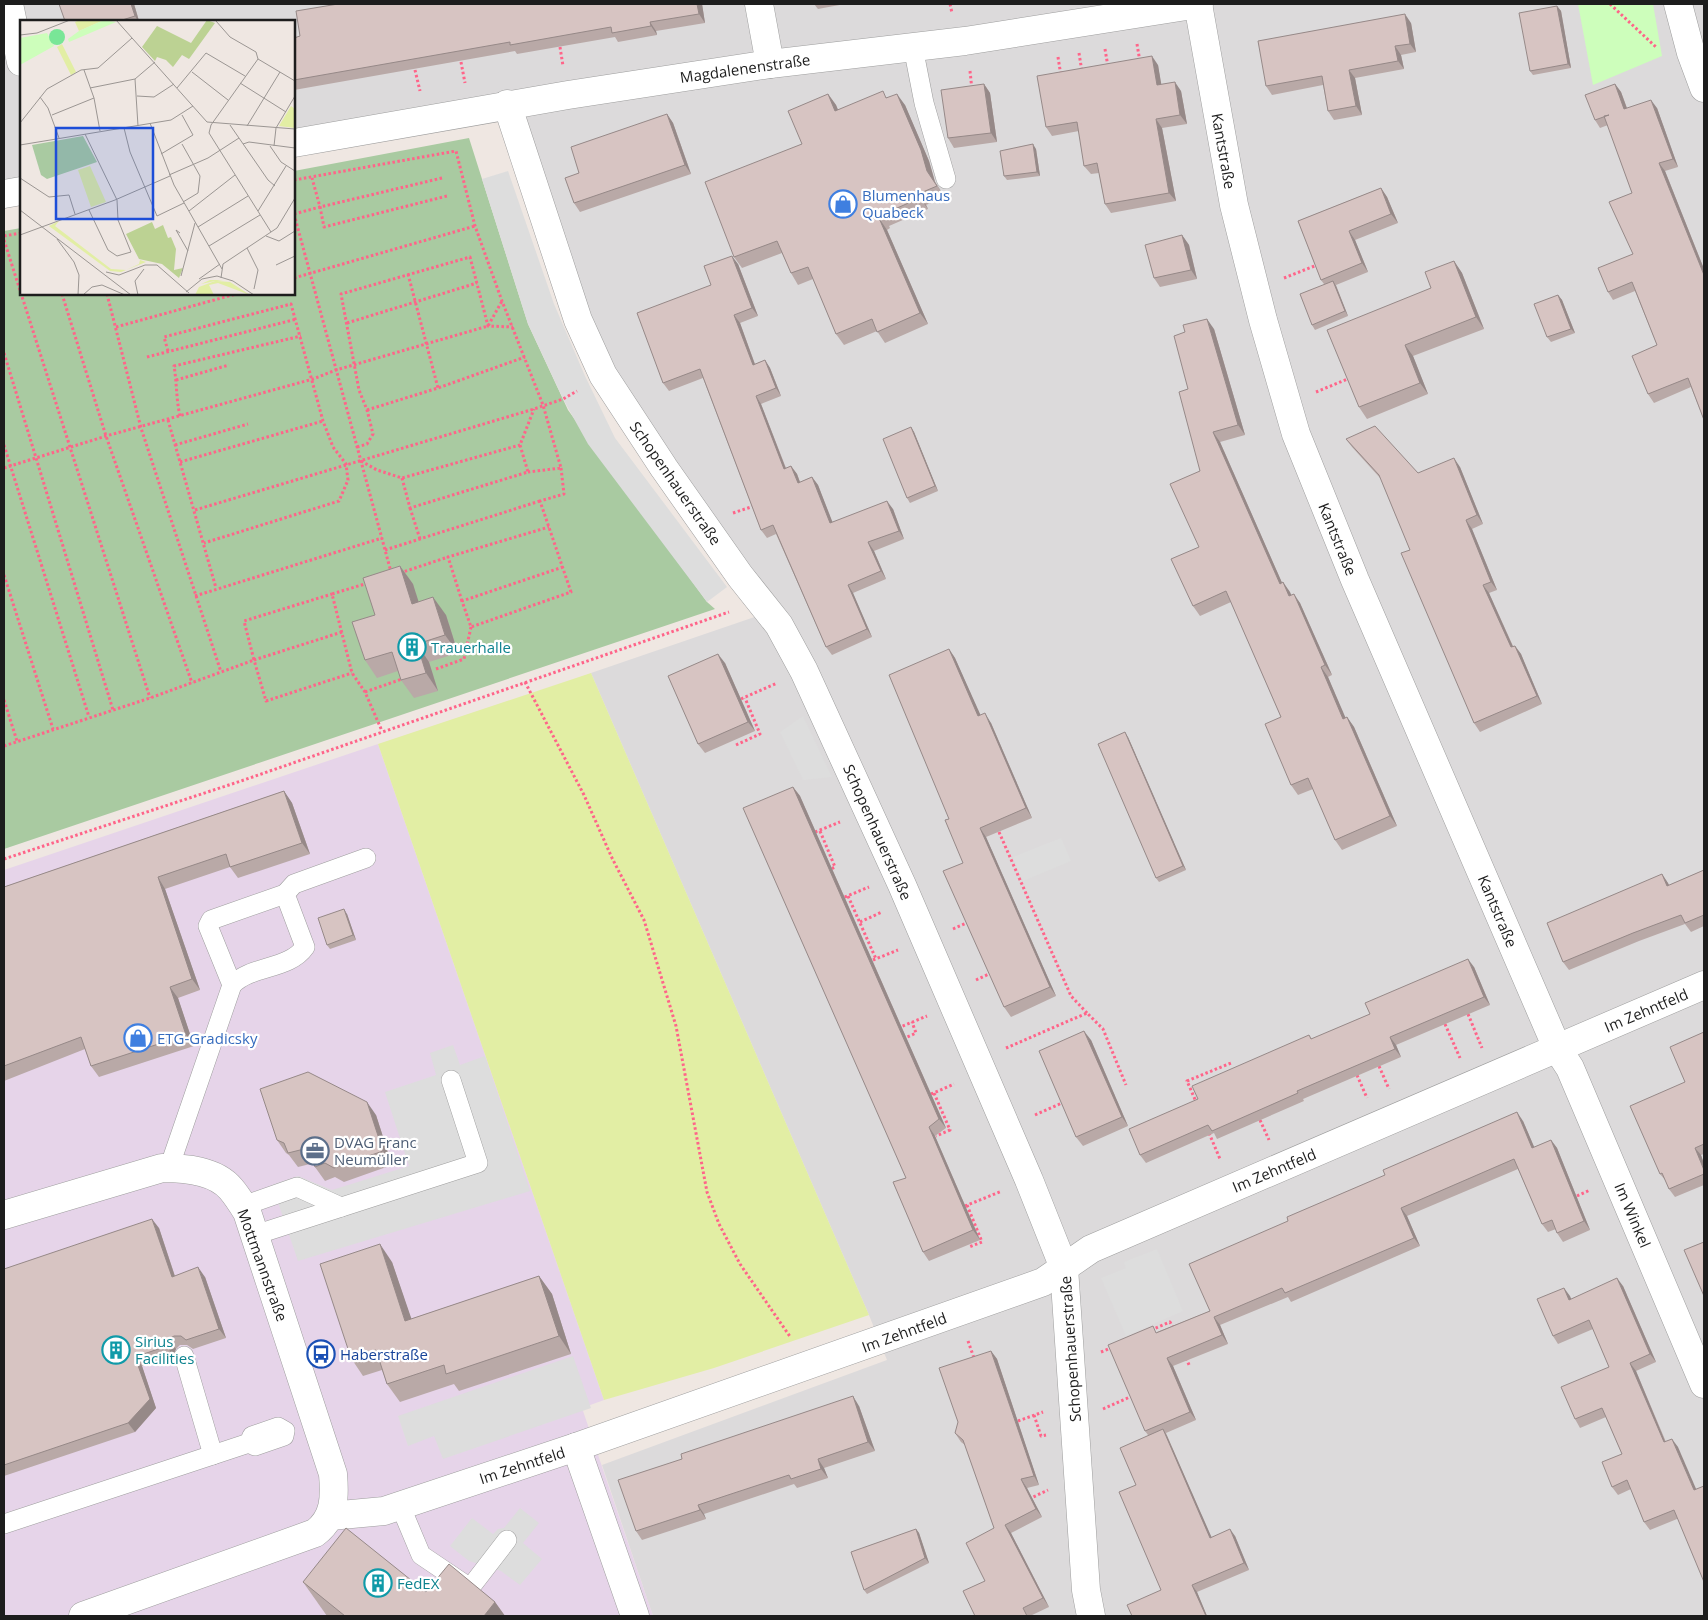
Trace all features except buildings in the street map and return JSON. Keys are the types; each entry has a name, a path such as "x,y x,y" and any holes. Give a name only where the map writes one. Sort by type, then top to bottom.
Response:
{"street":[{"path":"9,4 20,57"},
{"path":"759,4 770,64"},
{"name":"Magdalenenstraße","path":"295,143 507,104 770,64 965,41 1152,8 1198,4"},
{"name":"Kantstraße","path":"1198,4 1234,205 1296,434 1358,589 1557,1048"},
{"path":"1678,4 1691,52 1704,88"},
{"name":"Schopenhauerstraße","path":"507,104 578,320 603,375 664,468 779,625 804,671 902,885 1029,1180 1064,1268 1086,1590 1091,1616"},
{"path":"4,194 20,191"},
{"name":"Im Zehntfeld","path":"330,1516 360,1515 384,1511 576,1447 1043,1282 1091,1249 1704,985"},
{"name":"Im Winkel","path":"1557,1048 1570,1068 1704,1384"},
{"name":"Mottmannstraße","path":"4,1215 162,1168 185,1167 219,1179 231,1188 243,1206 255,1235 333,1474 334,1491 330,1516"},
{"path":"576,1447 635,1616"},
{"path":"83,1616 306,1538 321,1529 330,1516"}],"lane":[{"path":"913,47 924,103 946,179"},
{"path":"232,985 208,926 211,920 286,894 294,884 366,858"},
{"path":"168,1168 232,985 240,977 298,956 305,947 286,894"},
{"path":"255,1235 478,1163 451,1080"},
{"path":"243,1206 298,1187 341,1208"},
{"path":"184,1356 214,1455"},
{"path":"4,1524 250,1443 252,1436 278,1427 285,1431 317,1421"},
{"path":"400,1505 421,1556 470,1588 507,1540"}],"path":[{"path":"1610,4 1654,47 1664,53 1678,55 1691,52"},
{"path":"295,180 456,151 475,226 502,301 526,357 543,405 561,468 564,494 385,550"},
{"path":"312,178 324,227 447,196"},
{"path":"295,214 442,178"},
{"path":"295,218 392,575 549,527"},
{"path":"295,278 475,226"},
{"path":"4,236 20,233"},
{"path":"4,240 20,290"},
{"path":"357,446 367,444 373,434 367,410 359,390 341,294 470,257 488,326"},
{"path":"1256,289 1318,265"},
{"path":"408,274 438,388"},
{"path":"347,323 478,283"},
{"path":"21,295 150,698"},
{"path":"62,295 106,436 192,682"},
{"path":"107,295 141,428 221,672"},
{"path":"116,327 232,295"},
{"path":"488,326 502,301"},
{"path":"168,351 164,337 291,304 297,319 323,421 334,446 346,464 348,480 339,501 204,543"},
{"path":"147,357 297,319"},
{"path":"4,468 36,460 106,436 141,428 313,379 336,370 488,326 513,328"},
{"path":"180,416 175,395 176,380 174,366 301,336"},
{"path":"4,353 113,710"},
{"path":"367,410 438,388 526,357"},
{"path":"176,380 229,365"},
{"path":"195,510 534,409 562,399 603,375"},
{"path":"1287,404 1350,378"},
{"path":"528,472 520,446 534,409"},
{"path":"168,420 216,588"},
{"path":"180,462 323,421"},
{"path":"175,445 248,424"},
{"path":"4,446 89,717"},
{"path":"361,461 377,470 402,478 520,446"},
{"path":"410,508 528,472 561,468"},
{"path":"402,478 420,539"},
{"path":"471,627 571,592 540,501"},
{"path":"195,596 382,538"},
{"path":"436,669 464,659 471,627 448,558"},
{"path":"462,601 562,567"},
{"path":"4,575 53,729"},
{"path":"352,673 266,701 244,621 375,581"},
{"path":"332,594 352,673 365,692 382,731"},
{"path":"4,859 241,781 760,601"},
{"path":"4,746 150,698 254,660 342,632"},
{"path":"736,745 760,734 743,698 804,671"},
{"path":"365,692 402,679"},
{"path":"526,682 584,794 612,858 647,929 676,1026 707,1192 718,1224 753,1284 810,1365"},
{"path":"4,700 17,742"},
{"path":"820,831 836,867 822,873"},
{"path":"999,832 1071,996 1103,1029 1126,1085"},
{"path":"831,903 855,893"},
{"path":"848,896 874,960 883,956"},
{"path":"860,922 884,912"},
{"path":"1000,1050 1088,1013"},
{"path":"1468,1014 1483,1049"},
{"path":"896,1029 928,1015"},
{"path":"898,1041 916,1033 912,1022"},
{"path":"1445,1024 1463,1067"},
{"path":"1198,1108 1187,1081 1231,1063"},
{"path":"1379,1066 1392,1097"},
{"path":"1357,1075 1370,1107"},
{"path":"936,1136 950,1130 932,1094 958,1083"},
{"path":"1029,1118 1064,1102"},
{"path":"1260,1120 1269,1142"},
{"path":"1206,1125 1221,1160"},
{"path":"968,1247 982,1242 966,1206 1029,1180"},
{"path":"1144,1334 1170,1322 1174,1331"},
{"path":"1071,1365 1116,1346"},
{"path":"1182,1349 1190,1367"},
{"path":"1018,1421 1047,1411"},
{"path":"1023,1502 1078,1474"}],"shaded area":[{"path":"4,4 1704,4 1704,1616 653,1616 602,1465 887,1360 591,673 766,613 604,389 505,109 295,145 295,20 20,20 20,193 4,196"},
{"path":"508,171 554,304 585,376 615,438 727,587 707,602 588,444 563,399 528,324 482,179"},
{"path":"803,716 832,777 803,780 780,732"},
{"path":"378,744 604,1400 582,1408 653,1616 4,1616 4,870"},
{"path":"1061,838 1071,861 1023,881 1013,857"},
{"path":"453,1045 460,1065 485,1056 530,1191 298,1261 272,1185 298,1176 332,1190 409,1166 385,1092 436,1075 430,1053"},
{"path":"1157,1249 1183,1311 1126,1336 1101,1278 1126,1268 1124,1262"},
{"path":"573,1356 591,1408 443,1459 434,1436 408,1446 398,1416"},
{"path":"520,1508 539,1523 523,1543 542,1559 520,1585 501,1571 469,1561 450,1546 472,1518 493,1534 498,1529 504,1528"}],"green space":[{"path":"1578,4 1653,4 1662,56 1593,85"},
{"path":"469,138 528,324 568,410 707,602 715,609 4,849 4,231 20,228 20,295 295,295 295,171"},
{"path":"591,673 869,1315 714,1368 604,1400 378,744"}],"place":[{"name":"Blumenhaus Quabeck","path":"843,204"},
{"name":"Trauerhalle","path":"412,647"},
{"name":"ETG-Gradicsky","path":"138,1038"},
{"name":"DVAG Franc Neumüller","path":"315,1151"},
{"name":"Sirius Facilities","path":"116,1350"},
{"name":"Haberstraße","path":"321,1354"},
{"name":"FedEX","path":"378,1583"}]}
